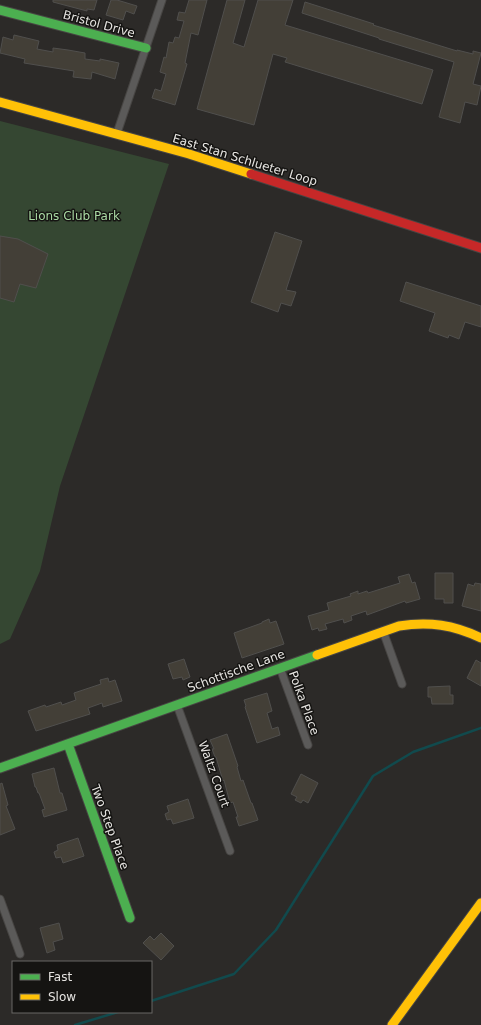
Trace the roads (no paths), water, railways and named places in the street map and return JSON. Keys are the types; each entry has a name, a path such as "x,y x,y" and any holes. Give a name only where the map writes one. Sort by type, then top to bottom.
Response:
{"street":[{"path":"117,134 162,0"},
{"name":"Bristol Drive","path":"0,10 146,48"},
{"name":"East Stan Schlueter Loop","path":"0,102 238,169 481,248"},
{"name":"Schottische Lane","path":"0,768 383,631 414,623 434,623 453,626 481,638"},
{"path":"383,631 402,684"},
{"name":"Polka Place","path":"280,668 308,745"},
{"name":"Waltz Court","path":"178,705 230,851"},
{"name":"Two Step Place","path":"68,744 130,918"},
{"path":"0,899 20,954"},
{"path":"392,1025 481,903"}],"waterway":[{"path":"152,1001 234,974 276,930 373,776 413,752 481,728"},
{"path":"75,1025 115,1013"}],"park label":[{"name":"Lions Club Park","path":"74,216"}]}
